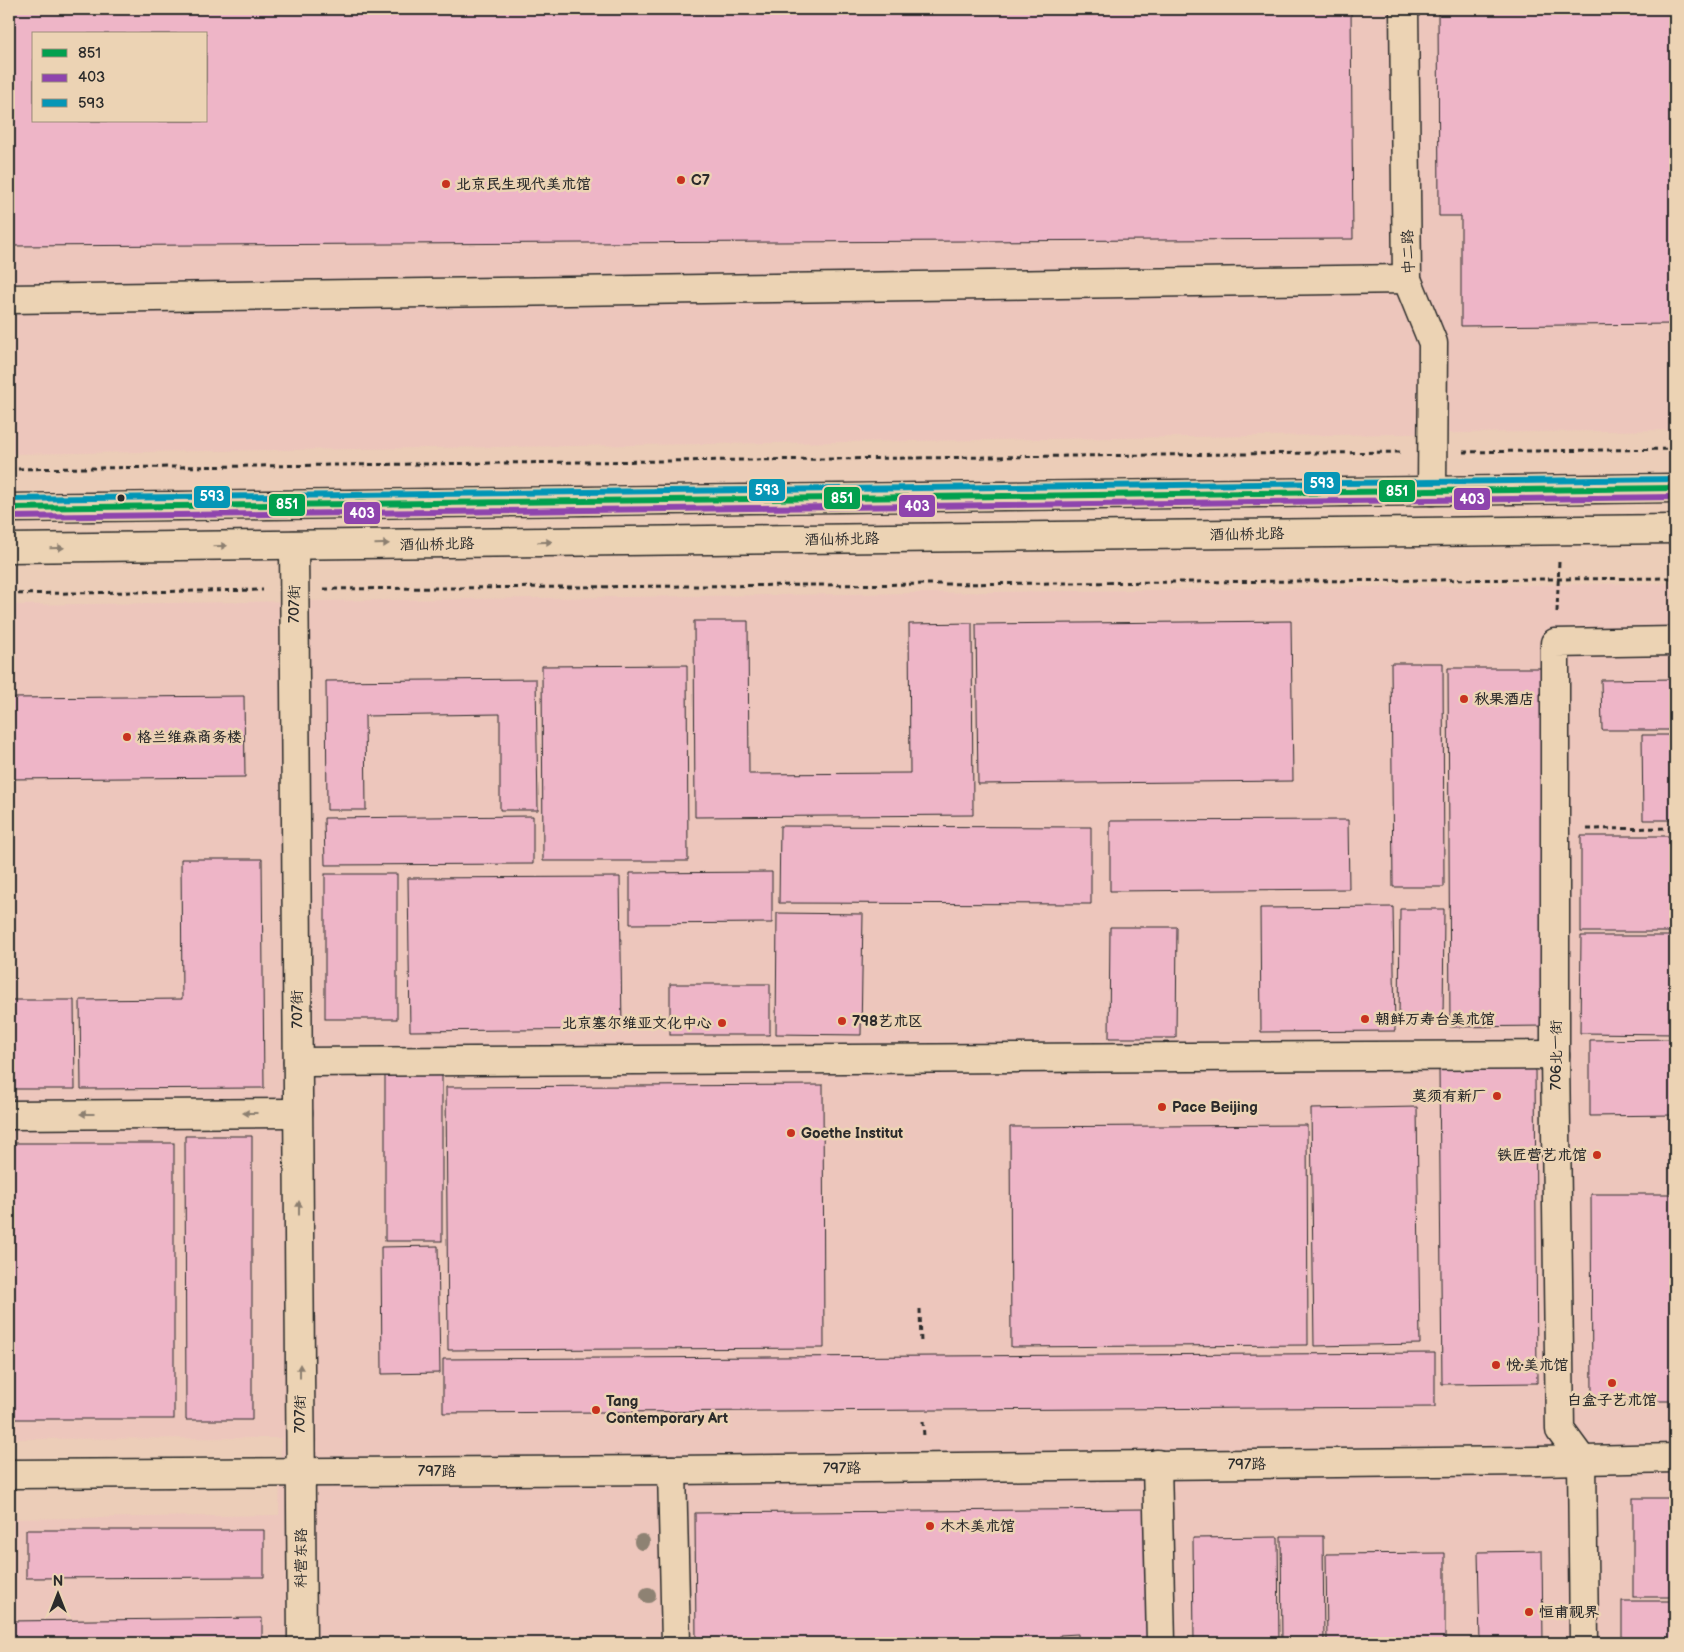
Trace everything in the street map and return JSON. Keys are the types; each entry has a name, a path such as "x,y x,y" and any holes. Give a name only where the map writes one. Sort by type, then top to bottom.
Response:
{"street":[{"name":"中二路","path":"1404,9 1407,279 1433,343 1432,491"},
{"path":"9,299 1407,279"},
{"path":"9,508 1675,488"},
{"name":"酒仙桥北路","path":"9,548 1675,530"},
{"name":"707街","path":"294,545 301,1472"},
{"path":"1555,643 1675,641"},
{"name":"706北一街","path":"1555,643 1555,1055 1560,1430 1582,1460"},
{"path":"298,1062 1555,1055"},
{"path":"9,1115 298,1113"},
{"name":"797路","path":"9,1474 672,1470 1675,1458"},
{"path":"1582,1460 1584,1643"},
{"path":"1157,1464 1161,1643"},
{"path":"672,1470 676,1643"},
{"name":"科营东路","path":"301,1472 302,1643"}],"path":[{"path":"9,469 1675,449"},
{"path":"1555,643 1559,579 1559,531"},
{"path":"9,594 1675,578"},
{"path":"1556,829 1675,828"},
{"path":"920,1309 921,1345"}],"shaded area":[{"path":"9,9 1675,9 1675,430 9,454"},
{"name":"798艺术区","path":"1675,583 1675,1643 9,1643 9,1519 279,1515 281,1438 9,1439 9,605"}],"building":[{"name":"C7","path":"9,9 1351,9 1353,239 9,246"},
{"path":"1438,9 1675,9 1675,324 1461,326 1461,216 1439,216"},
{"path":"694,621 748,621 749,774 910,773 909,624 972,623 973,815 695,817"},
{"path":"1291,621 1293,781 978,784 976,624"},
{"path":"1391,663 1443,663 1444,887 1393,887"},
{"path":"687,665 688,861 543,861 542,666"},
{"path":"1448,668 1545,668 1547,1026 1450,1027"},
{"path":"536,679 538,810 500,810 500,714 365,716 366,810 327,810 326,681"},
{"path":"1675,679 1675,730 1602,730 1601,680"},
{"name":"格兰维森商务楼","path":"244,696 245,777 9,779 9,698"},
{"path":"1642,735 1675,735 1675,820 1643,820"},
{"path":"533,816 533,864 325,865 324,818"},
{"path":"1348,820 1349,889 1110,891 1110,821"},
{"path":"780,826 1091,827 1091,904 779,903"},
{"path":"1581,836 1675,836 1675,932 1581,932"},
{"path":"181,859 262,859 264,1088 81,1089 80,1000 182,999"},
{"path":"772,872 772,923 630,924 630,873"},
{"path":"325,874 397,874 397,1019 325,1019"},
{"path":"620,877 622,1029 410,1031 408,878"},
{"path":"1393,907 1395,1031 1261,1032 1260,908"},
{"path":"1400,909 1444,909 1443,1022 1399,1022"},
{"path":"777,913 863,914 861,1035 776,1034"},
{"path":"1110,927 1177,927 1176,1038 1109,1038"},
{"path":"1581,936 1675,936 1675,1034 1580,1033"},
{"path":"670,984 770,984 770,1035 670,1035"},
{"path":"9,1000 74,1000 75,1089 9,1089"},
{"path":"1675,1039 1675,1115 1590,1116 1590,1040"},
{"path":"385,1066 442,1066 442,1241 385,1241"},
{"path":"1535,1068 1537,1383 1442,1384 1439,1069"},
{"path":"823,1085 824,1348 448,1350 446,1087"},
{"path":"1417,1107 1420,1344 1314,1346 1311,1109"},
{"path":"1307,1125 1308,1345 1011,1347 1010,1127"},
{"path":"185,1136 252,1136 252,1420 186,1420"},
{"path":"9,1143 174,1143 174,1419 9,1419"},
{"path":"1591,1194 1675,1194 1675,1401 1592,1401"},
{"path":"438,1246 440,1373 382,1374 381,1247"},
{"path":"1435,1353 1435,1407 443,1413 443,1359"},
{"path":"1633,1498 1675,1498 1675,1597 1633,1597"},
{"path":"1146,1509 1147,1643 1078,1643 1078,1634 1060,1635 1060,1643 696,1643 695,1513"},
{"path":"26,1530 264,1530 264,1577 26,1578"},
{"path":"1281,1536 1323,1536 1324,1643 1282,1643"},
{"path":"1278,1537 1279,1643 1194,1643 1193,1538"},
{"path":"1542,1551 1543,1643 1480,1643 1478,1552"},
{"path":"1445,1553 1445,1643 1327,1643 1326,1554"},
{"path":"1622,1601 1675,1601 1675,1643 1622,1643"},
{"path":"262,1618 262,1643 9,1643 9,1621"}],"transit line":[{"name":"593","path":"9,499 1675,479"},
{"name":"851","path":"9,508 1675,488"},
{"name":"403","path":"9,517 1675,497"}],"place":[{"name":"C7","path":"681,180"},
{"name":"北京民生现代美术馆","path":"446,184"},
{"name":"秋果酒店","path":"1464,699"},
{"name":"格兰维森商务楼","path":"127,737"},
{"name":"朝鲜万寿台美术馆","path":"1365,1019"},
{"name":"798艺术区","path":"842,1021"},
{"name":"北京塞尔维亚文化中心","path":"722,1023"},
{"name":"莫须有新厂","path":"1497,1096"},
{"name":"Pace Beijing","path":"1162,1107"},
{"name":"Goethe Institut","path":"791,1133"},
{"name":"铁匠营艺术馆","path":"1597,1155"},
{"name":"悦·美术馆","path":"1496,1365"},
{"name":"白盒子艺术馆","path":"1612,1383"},
{"name":"Tang Contemporary Art","path":"596,1410"},
{"name":"木木美术馆","path":"930,1526"},
{"name":"恒甫视界","path":"1529,1612"}]}
